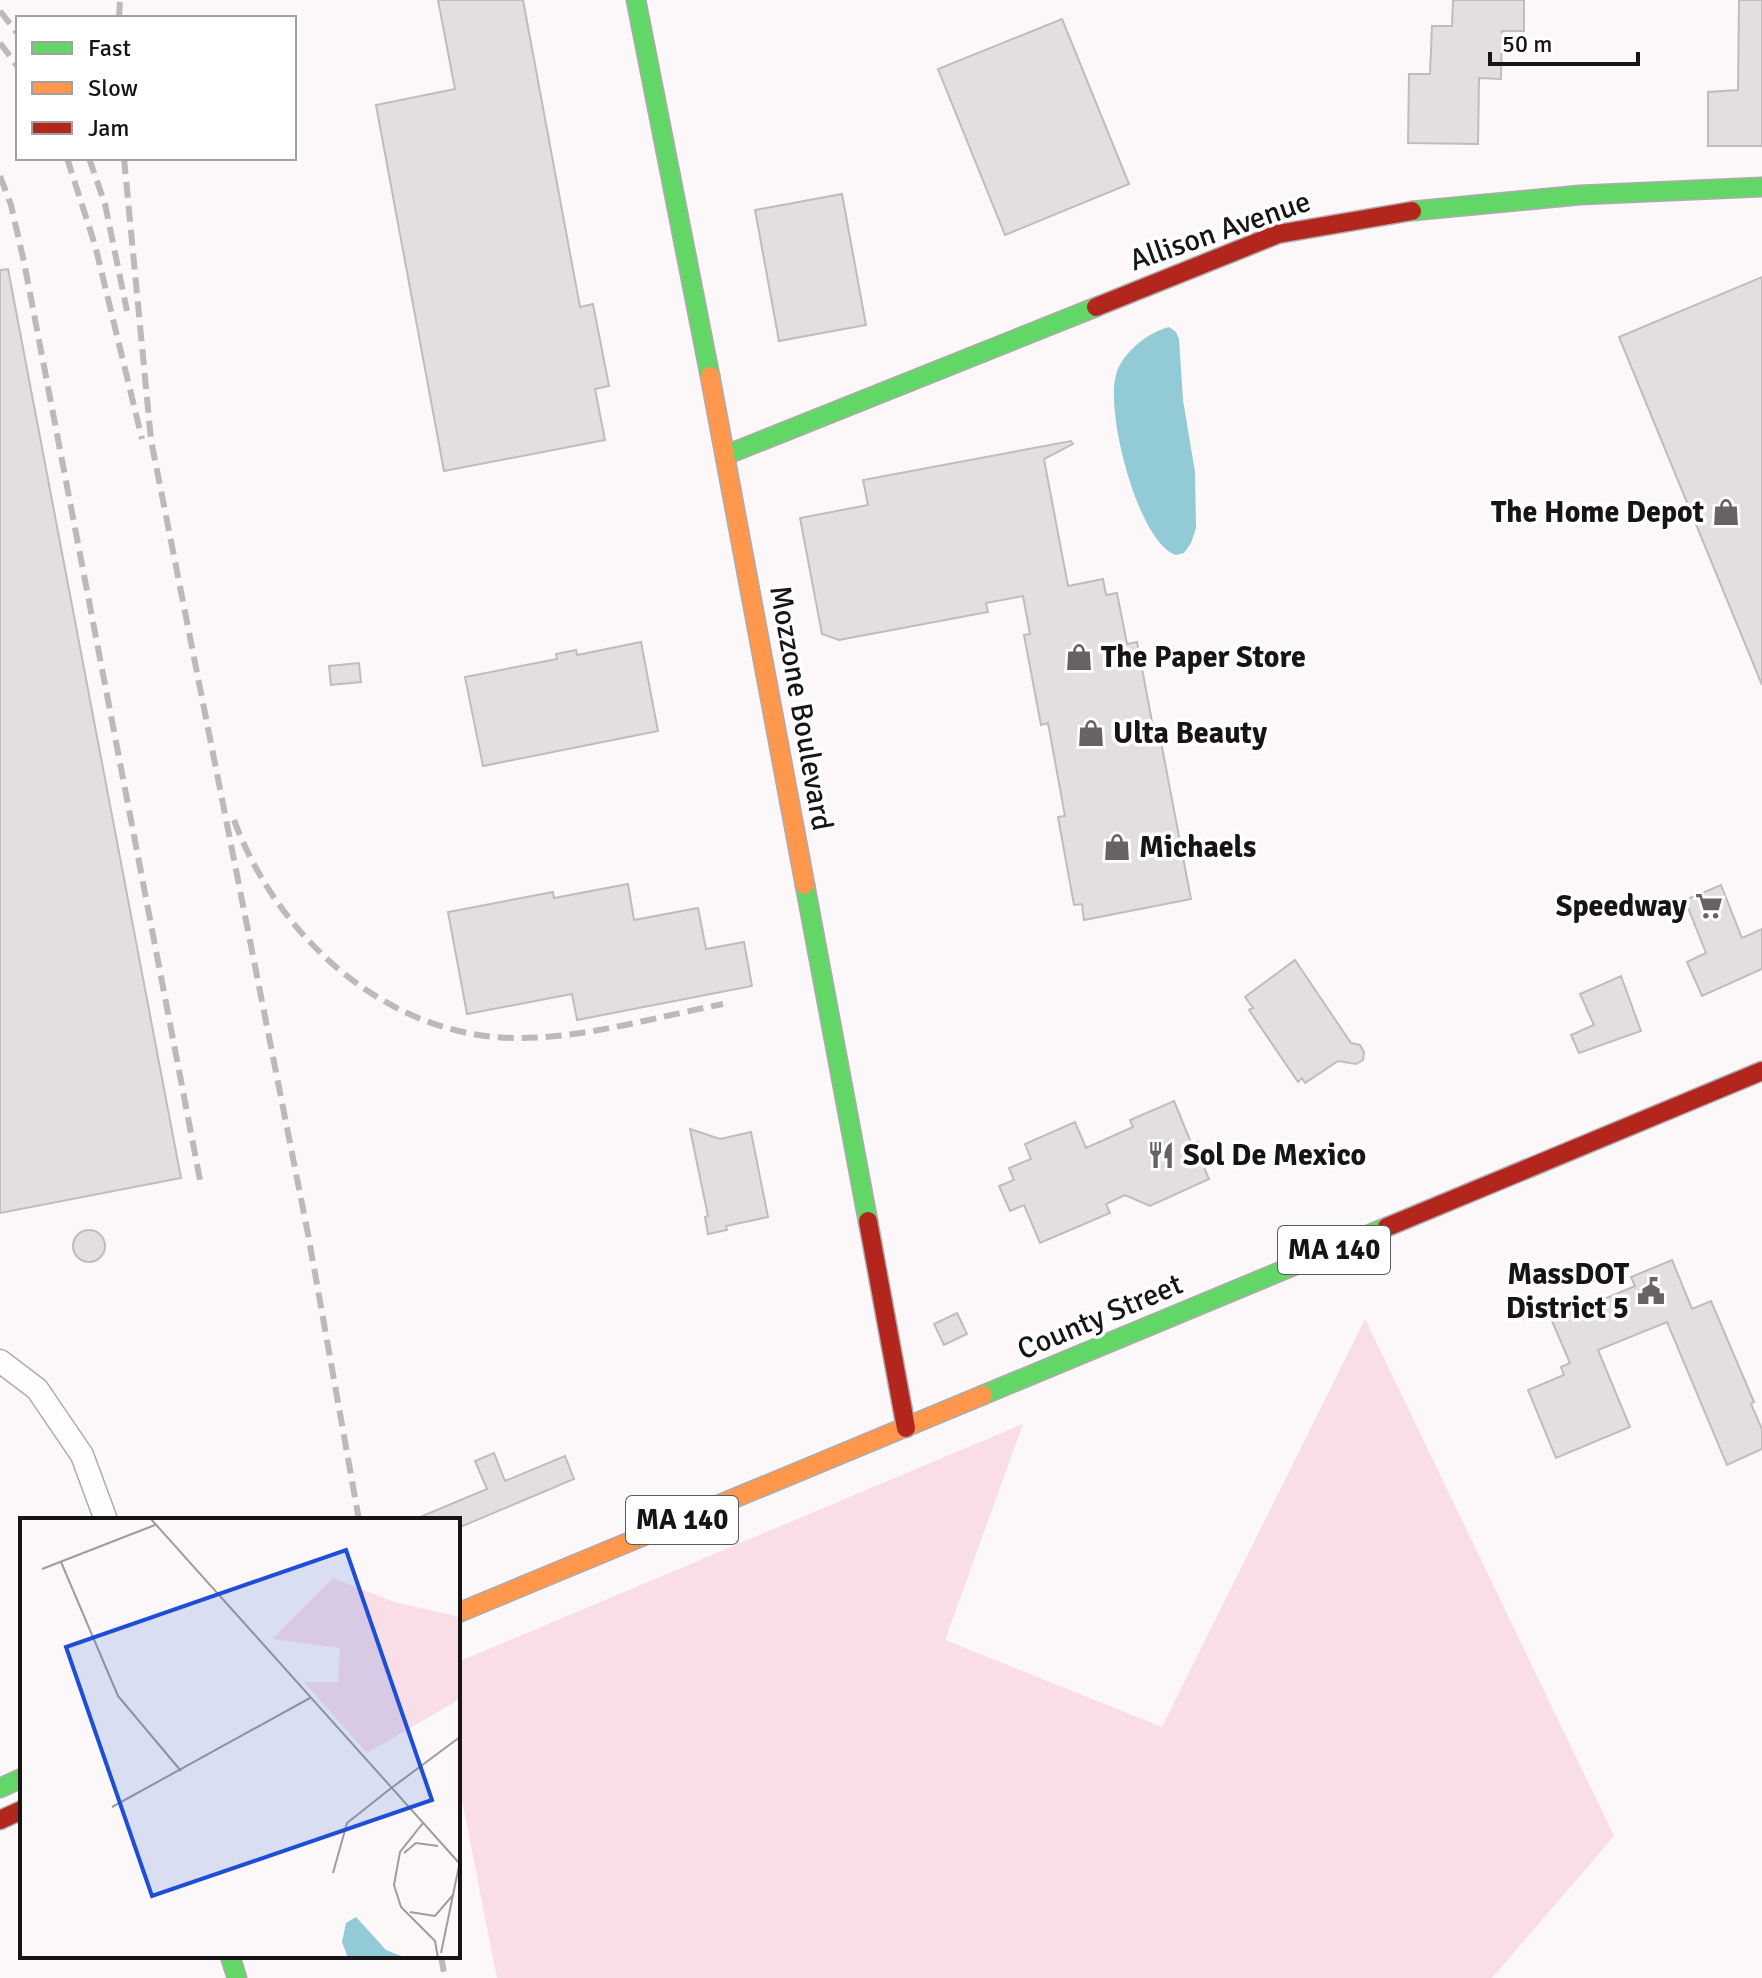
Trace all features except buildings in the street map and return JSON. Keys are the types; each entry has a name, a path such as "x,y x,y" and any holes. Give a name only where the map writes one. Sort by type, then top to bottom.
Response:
{"main road":[{"name":"Mozzone Boulevard","path":"636,0 726,455 906,1428"},
{"name":"Allison Avenue","path":"726,455 1278,234 1335,221 1408,210 1762,187"},
{"name":"County Street","path":"460,1612 1762,1071"},
{"path":"0,1788 20,1779"},
{"path":"0,1820 20,1811"},
{"path":"231,1958 237,1978"}],"street":[{"path":"0,1361 37,1389 82,1455 105,1518"}],"shaded area":[{"path":"1365,1319 1614,1836 1492,1978 497,1978 460,1790 460,1661 1023,1424 945,1640 1162,1727"}],"water":[{"path":"1169,327 1179,339 1183,400 1195,472 1196,528 1184,553 1176,555 1162,545 1137,502 1120,445 1114,393 1116,375 1123,359 1136,345"}],"railway":[{"path":"119,16 120,0"},
{"path":"0,11 16,31"},
{"path":"0,43 16,64"},
{"path":"68,160 95,245 142,439"},
{"path":"90,160 105,204 127,311"},
{"path":"124,160 151,440 308,1234 359,1518"},
{"path":"0,176 11,205 24,262 200,1180"},
{"path":"234,820 253,863 278,903 307,939 342,972 380,999 422,1019 467,1033 514,1038 540,1037 592,1031 723,1004"},
{"path":"441,1958 445,1978"}],"traffic: fast":[{"path":"636,0 710,376"},
{"path":"1412,211 1580,195 1762,187"},
{"path":"726,455 1096,307"},
{"path":"805,885 868,1221"},
{"path":"983,1395 1387,1227"},
{"path":"0,1788 20,1779"},
{"path":"231,1958 237,1978"}],"traffic: slow":[{"path":"710,376 805,885"},
{"path":"460,1612 983,1395"}],"traffic: jam":[{"path":"1096,307 1278,234 1412,211"},
{"path":"1387,1227 1762,1071"},
{"path":"868,1221 906,1428"},
{"path":"0,1820 20,1811"}],"place":[{"name":"The Home Depot","path":"1726,512"},
{"name":"The Paper Store","path":"1079,657"},
{"name":"Ulta Beauty","path":"1091,733"},
{"name":"Michaels","path":"1117,847"},
{"name":"Speedway","path":"1709,906"},
{"name":"Sol De Mexico","path":"1161,1155"},
{"name":"MassDOT District 5","path":"1651,1291"}]}
